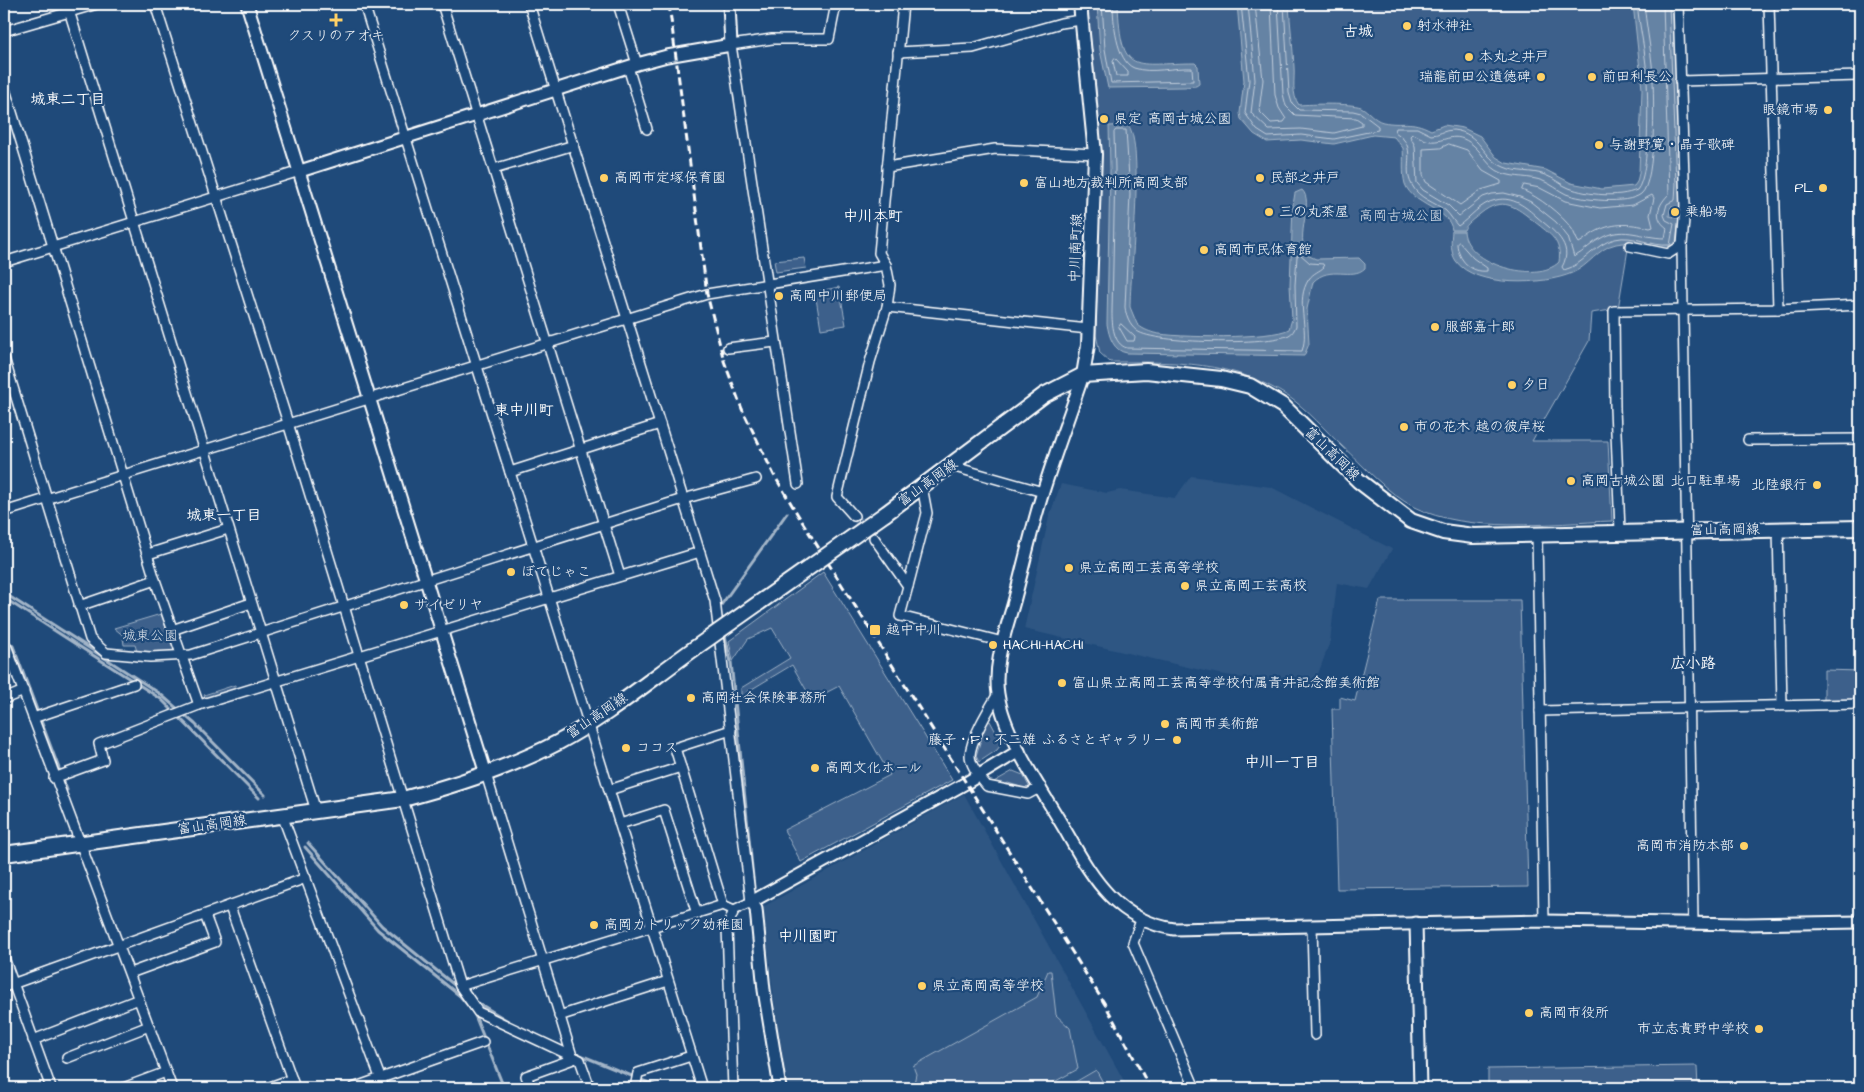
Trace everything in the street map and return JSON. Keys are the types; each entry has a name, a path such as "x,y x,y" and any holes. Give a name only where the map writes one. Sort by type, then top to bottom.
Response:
{"main road":[{"name":"中川南町線","path":"1080,4 1095,154 1088,329 1083,374"},
{"name":"富山高岡線","path":"4,854 403,799 458,785 557,743 588,724 885,514 1044,395 1083,374 1146,371 1202,376 1250,386 1283,406 1359,480 1411,521 1444,532 1473,536 1620,531 1860,528"}],"street":[{"path":"4,31 68,8 98,4"},
{"path":"155,4 288,423 460,986 478,1012 580,1060 590,1088"},
{"path":"247,4 428,580 559,1016 574,1057"},
{"path":"364,4 532,548 702,1088"},
{"path":"442,4 547,343 606,525 620,576"},
{"path":"529,4 715,601 751,902 756,909 764,990 780,1088"},
{"path":"618,4 646,129"},
{"path":"729,4 731,46 798,484"},
{"path":"4,262 478,116 632,65 667,56 772,40 830,40 836,4"},
{"path":"854,516 836,497 870,362 887,307 890,286 886,265 879,253 903,4"},
{"path":"1678,4 1685,206 1682,244 1693,922"},
{"path":"1769,4 1778,310"},
{"path":"68,8 316,811"},
{"path":"898,52 973,48 1061,23 1081,20"},
{"path":"1680,81 1860,76"},
{"path":"4,86 155,580 199,705"},
{"path":"494,169 574,145"},
{"path":"887,167 995,150 1095,154"},
{"path":"1630,246 1668,254 1682,244"},
{"path":"4,512 707,294 886,265"},
{"path":"1620,531 1615,408 1614,311 1683,309 1778,310 1860,305"},
{"path":"887,307 1088,329"},
{"path":"728,348 775,342"},
{"path":"4,358 90,639 106,653 150,657 191,655 683,500 756,479"},
{"path":"1083,374 1043,492 1003,642 997,672 998,694 1004,717 1020,751 1096,880 1113,900 1141,920 1174,928 1544,921 1746,924 1860,922"},
{"path":"510,472 660,424"},
{"path":"1748,440 1860,439"},
{"path":"951,466 1043,492"},
{"path":"922,486 927,513 900,616 1003,642"},
{"path":"148,554 228,529"},
{"path":"1778,529 1782,705"},
{"path":"1537,535 1544,921"},
{"path":"874,538 908,586"},
{"path":"58,777 104,760 99,744 199,705 426,634 443,631 700,552"},
{"path":"79,606 155,580"},
{"path":"172,630 251,602"},
{"path":"4,645 58,777 172,1088"},
{"path":"33,718 134,684"},
{"path":"4,699 24,691"},
{"path":"998,694 984,717 970,756 979,775 988,786 1028,794 1040,787"},
{"path":"1540,711 1860,704"},
{"path":"723,906 675,748 731,730"},
{"path":"733,1088 727,928 734,910 1020,751"},
{"path":"609,790 681,767"},
{"path":"620,824 664,810 696,914"},
{"path":"282,815 384,1088"},
{"path":"4,987 306,878"},
{"path":"230,906 294,1084 267,1088"},
{"path":"460,986 723,906 734,910"},
{"path":"130,973 215,942 205,915"},
{"path":"1141,920 1133,943 1195,1088"},
{"path":"1416,923 1420,1088"},
{"path":"1312,926 1315,1035"},
{"path":"4,958 51,1088"},
{"path":"559,1016 668,981"},
{"path":"33,1040 139,999"},
{"path":"67,1058 149,1026"},
{"path":"353,1088 483,1042"},
{"path":"635,1088 638,1073 691,1056"},
{"path":"531,1088 526,1076 574,1057"},
{"path":"123,1088 166,1072"}],"shaded area":[{"name":"県立高岡工芸高校","path":"1191,476 1271,487 1392,549 1369,589 1337,583 1330,642 1312,690 1209,672 1024,629 1049,517 1061,484 1107,493 1120,490 1175,498"},
{"name":"県立高岡高等学校","path":"964,794 1128,1088 791,1088 782,1065 763,907"}],"green space":[{"name":"高岡古城公園","path":"1087,4 1674,4 1678,124 1676,244 1629,243 1618,309 1591,313 1589,341 1532,441 1608,441 1612,521 1511,525 1459,521 1436,515 1414,507 1394,494 1303,408 1289,397 1268,385 1246,376 1202,366 1157,362 1110,362 1100,353 1096,335 1100,161 1097,100"},
{"path":"804,258 806,268 776,272 774,261"},
{"path":"839,287 846,325 821,329 815,292"},
{"path":"823,572 952,780 801,862 784,830 890,775 839,686 812,700 792,665 747,692 749,697 745,700 741,696 741,688 790,658 772,628 748,639 733,661 729,641"},
{"path":"1380,600 1520,600 1528,887 1337,889 1332,709 1340,709 1340,697 1355,701"},
{"name":"城東公園","path":"161,614 177,658 140,661 135,645 124,645 123,638 125,637 114,628"},
{"path":"1824,670 1860,671 1860,701 1824,702"},
{"path":"235,685 239,697 209,707 204,695"},
{"path":"990,721 1002,743 997,750 979,762 976,756 986,723"},
{"path":"1013,771 1023,775 1031,790 1024,792 1021,787 1008,783 1003,786 992,783"},
{"path":"1048,971 1051,971 1056,1015 1070,1028 1078,1069 1043,1088 913,1088 916,1074 913,1066 1037,997"},
{"path":"1697,1066 1698,1088 1447,1088 1488,1087 1488,1069"},
{"path":"1096,1070 1106,1088 1065,1088"}],"water":[{"path":"1097,4 1118,4 1123,44 1128,55 1135,61 1145,64 1195,63 1198,66 1199,84 1184,87 1108,88 1100,50"},
{"path":"1237,4 1289,4 1294,59 1294,92 1299,105 1331,104 1356,106 1361,107 1383,122 1412,124 1431,130 1444,125 1463,128 1480,136 1496,157 1506,163 1546,170 1571,183 1602,189 1634,186 1639,173 1642,89 1633,4 1674,4 1680,208 1671,207 1669,216 1679,218 1676,244 1669,250 1636,243 1616,244 1604,249 1578,270 1545,280 1511,282 1494,280 1465,270 1456,261 1453,254 1451,243 1452,231 1464,231 1468,243 1489,262 1520,271 1536,271 1549,268 1559,262 1559,249 1557,243 1546,230 1509,205 1502,204 1488,208 1471,221 1464,230 1452,230 1450,223 1445,217 1415,198 1409,191 1404,180 1403,148 1394,137 1373,135 1334,144 1301,140 1267,142 1254,134 1241,119 1240,113 1244,81"},
{"path":"1128,125 1133,137 1136,182 1130,307 1137,324 1143,329 1154,333 1202,337 1264,335 1289,329 1292,319 1290,285 1293,205 1295,193 1302,190 1306,203 1303,239 1307,255 1316,259 1359,258 1365,264 1365,268 1360,272 1326,274 1313,282 1307,309 1309,344 1304,356 1127,353 1122,352 1115,346 1107,324 1109,126"}],"waterway":[{"path":"719,608 787,513"},
{"path":"4,593 159,693 195,724 265,795"},
{"path":"4,598 161,699 259,798"},
{"path":"724,631 731,662 754,887"},
{"path":"4,637 13,646 67,790"},
{"path":"308,843 382,926 458,988"},
{"path":"305,847 378,930 460,996 470,1008"},
{"path":"475,1001 508,1021"},
{"path":"474,1013 504,1088"},
{"path":"578,1054 661,1088"}],"tunnel":[{"path":"854,516 874,538"}],"railway":[{"path":"669,4 707,294 724,361 742,409 774,475 798,515 1106,1006 1150,1088"}],"place":[{"name":"クスリのアオキ","path":"336,20"},
{"name":"射水神社","path":"1407,26"},
{"name":"本丸之井戸","path":"1469,57"},
{"name":"瑞龍前田公遺徳碑","path":"1541,77"},
{"name":"前田利長公","path":"1592,77"},
{"name":"眼鏡市場","path":"1828,110"},
{"name":"県定 高岡古城公園","path":"1104,119"},
{"name":"与謝野寛・晶子歌碑","path":"1599,145"},
{"name":"高岡市定塚保育園","path":"604,178"},
{"name":"民部之井戸","path":"1260,178"},
{"name":"富山地方裁判所高岡支部","path":"1024,183"},
{"name":"PL","path":"1823,188"},
{"name":"三の丸茶屋","path":"1269,212"},
{"name":"乗船場","path":"1675,212"},
{"name":"高岡市民体育館","path":"1204,250"},
{"name":"高岡中川郵便局","path":"779,296"},
{"name":"服部嘉十郎","path":"1435,327"},
{"name":"夕日","path":"1512,385"},
{"name":"市の花木 越の彼岸桜","path":"1404,427"},
{"name":"高岡古城公園 北口駐車場","path":"1571,481"},
{"name":"北陸銀行","path":"1817,485"},
{"name":"県立高岡工芸高等学校","path":"1069,568"},
{"name":"ぼてじゃこ","path":"511,572"},
{"name":"県立高岡工芸高校","path":"1185,586"},
{"name":"サイゼリヤ","path":"404,605"},
{"name":"越中中川","path":"875,630"},
{"name":"HACHI-HACHI","path":"993,645"},
{"name":"富山県立高岡工芸高等学校付属青井記念館美術館","path":"1062,683"},
{"name":"高岡社会保険事務所","path":"691,698"},
{"name":"高岡市美術館","path":"1165,724"},
{"name":"藤子・F・不二雄 ふるさとギャラリー","path":"1177,740"},
{"name":"ココス","path":"626,748"},
{"name":"高岡文化ホール","path":"815,768"},
{"name":"高岡市消防本部","path":"1744,846"},
{"name":"高岡カトリック幼稚園","path":"594,925"},
{"name":"県立高岡高等学校","path":"922,986"},
{"name":"高岡市役所","path":"1529,1013"},
{"name":"市立志貴野中学校","path":"1759,1029"}],"district":[{"name":"古城","path":"1358,31"},
{"name":"城東二丁目","path":"68,99"},
{"name":"中川本町","path":"873,216"},
{"name":"東中川町","path":"524,410"},
{"name":"城東一丁目","path":"224,515"},
{"name":"広小路","path":"1693,663"},
{"name":"中川一丁目","path":"1282,762"},
{"name":"中川園町","path":"808,936"}]}
